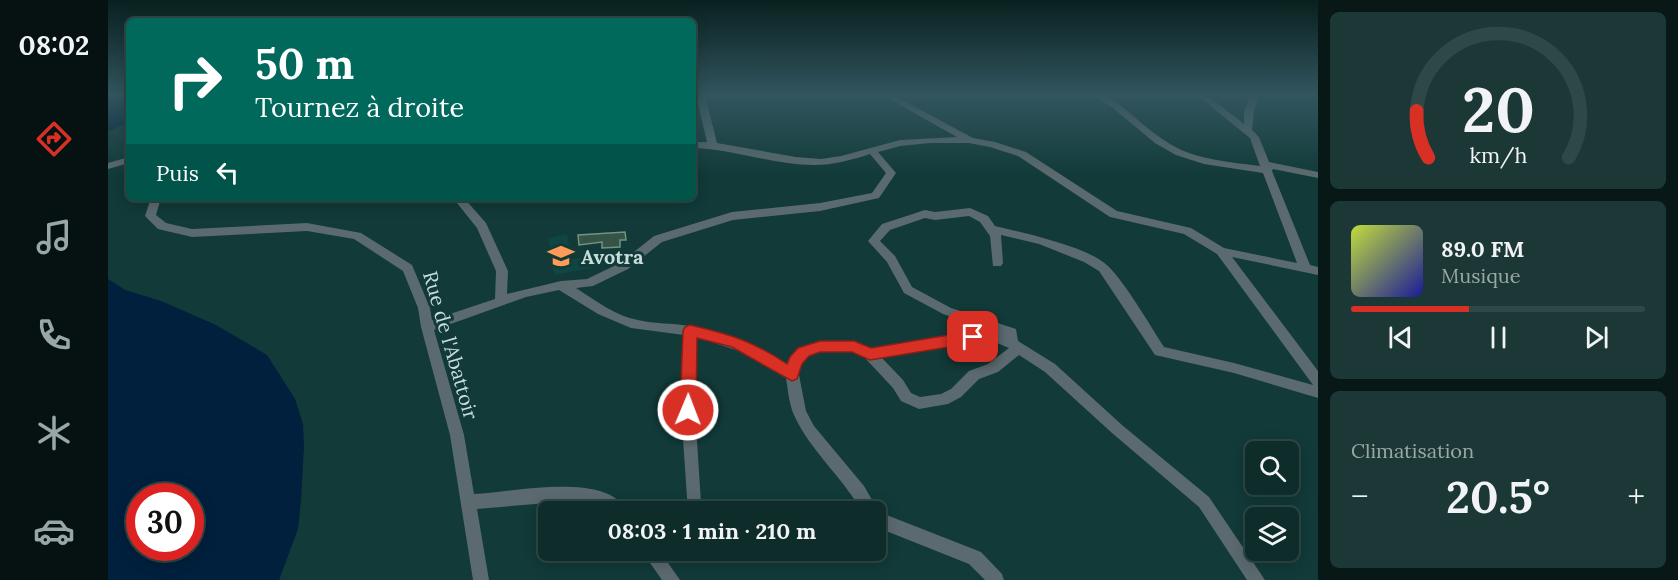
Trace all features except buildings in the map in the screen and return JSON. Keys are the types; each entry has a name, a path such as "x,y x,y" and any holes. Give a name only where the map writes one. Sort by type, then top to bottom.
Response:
{"street":[{"path":"706,122 712,144"},
{"path":"936,122 970,140"},
{"path":"1135,122 1184,155 1318,176"},
{"path":"1238,122 1254,137 1305,267"},
{"path":"1248,122 1248,129"},
{"path":"696,145 712,144 811,162 843,160 892,145 923,140 970,140 993,144 1022,154 1114,214 1187,231 1221,251 1318,271"},
{"path":"427,327 525,293 561,285 590,284 624,266 658,239 732,216 820,207 875,196 891,173 872,151"},
{"path":"108,166 126,161"},
{"name":"Rue de l'Abattoir","path":"155,201 150,216 162,226 192,233 307,227 357,236 408,268 424,308 427,327 457,435 481,580"},
{"path":"461,201 482,226 502,271 501,302"},
{"path":"998,263 996,236 984,219 970,212 935,216 925,214 886,226 874,242 891,259 908,290 947,311 1012,333 1015,345"},
{"path":"991,229 1042,241 1088,259 1103,268 1160,351 1234,368 1318,392"},
{"path":"1221,251 1318,381"},
{"path":"561,285 602,310 635,325 690,331 736,342 761,354 792,375"},
{"path":"690,331 688,410 693,501"},
{"path":"870,354 990,335 1015,345 1050,368 1117,429 1204,502 1257,580"},
{"path":"865,501 808,430 799,412 792,375 795,361 804,352 820,346 854,346 870,354 898,384 906,397 919,403 943,400 956,393 974,375 993,368 1015,345"},
{"path":"468,502 494,502 544,495 580,495 599,498 603,501"},
{"path":"886,523 975,558 996,580"},
{"path":"658,561 672,580"}],"shaded area":[{"path":"108,122 126,122 126,123 108,132"},
{"name":"Avotra","path":"567,234 572,259 605,253 608,265 554,275 548,238"},
{"path":"108,279 125,290 161,301 216,325 267,355 295,399 303,424 301,500 298,529 279,580 108,580"}],"place":[{"name":"Avotra","path":"561,256"}],"route":[{"path":"688,410 690,331 736,342 761,354 792,375 795,361 804,352 820,346 854,346 870,354 973,337"}]}
